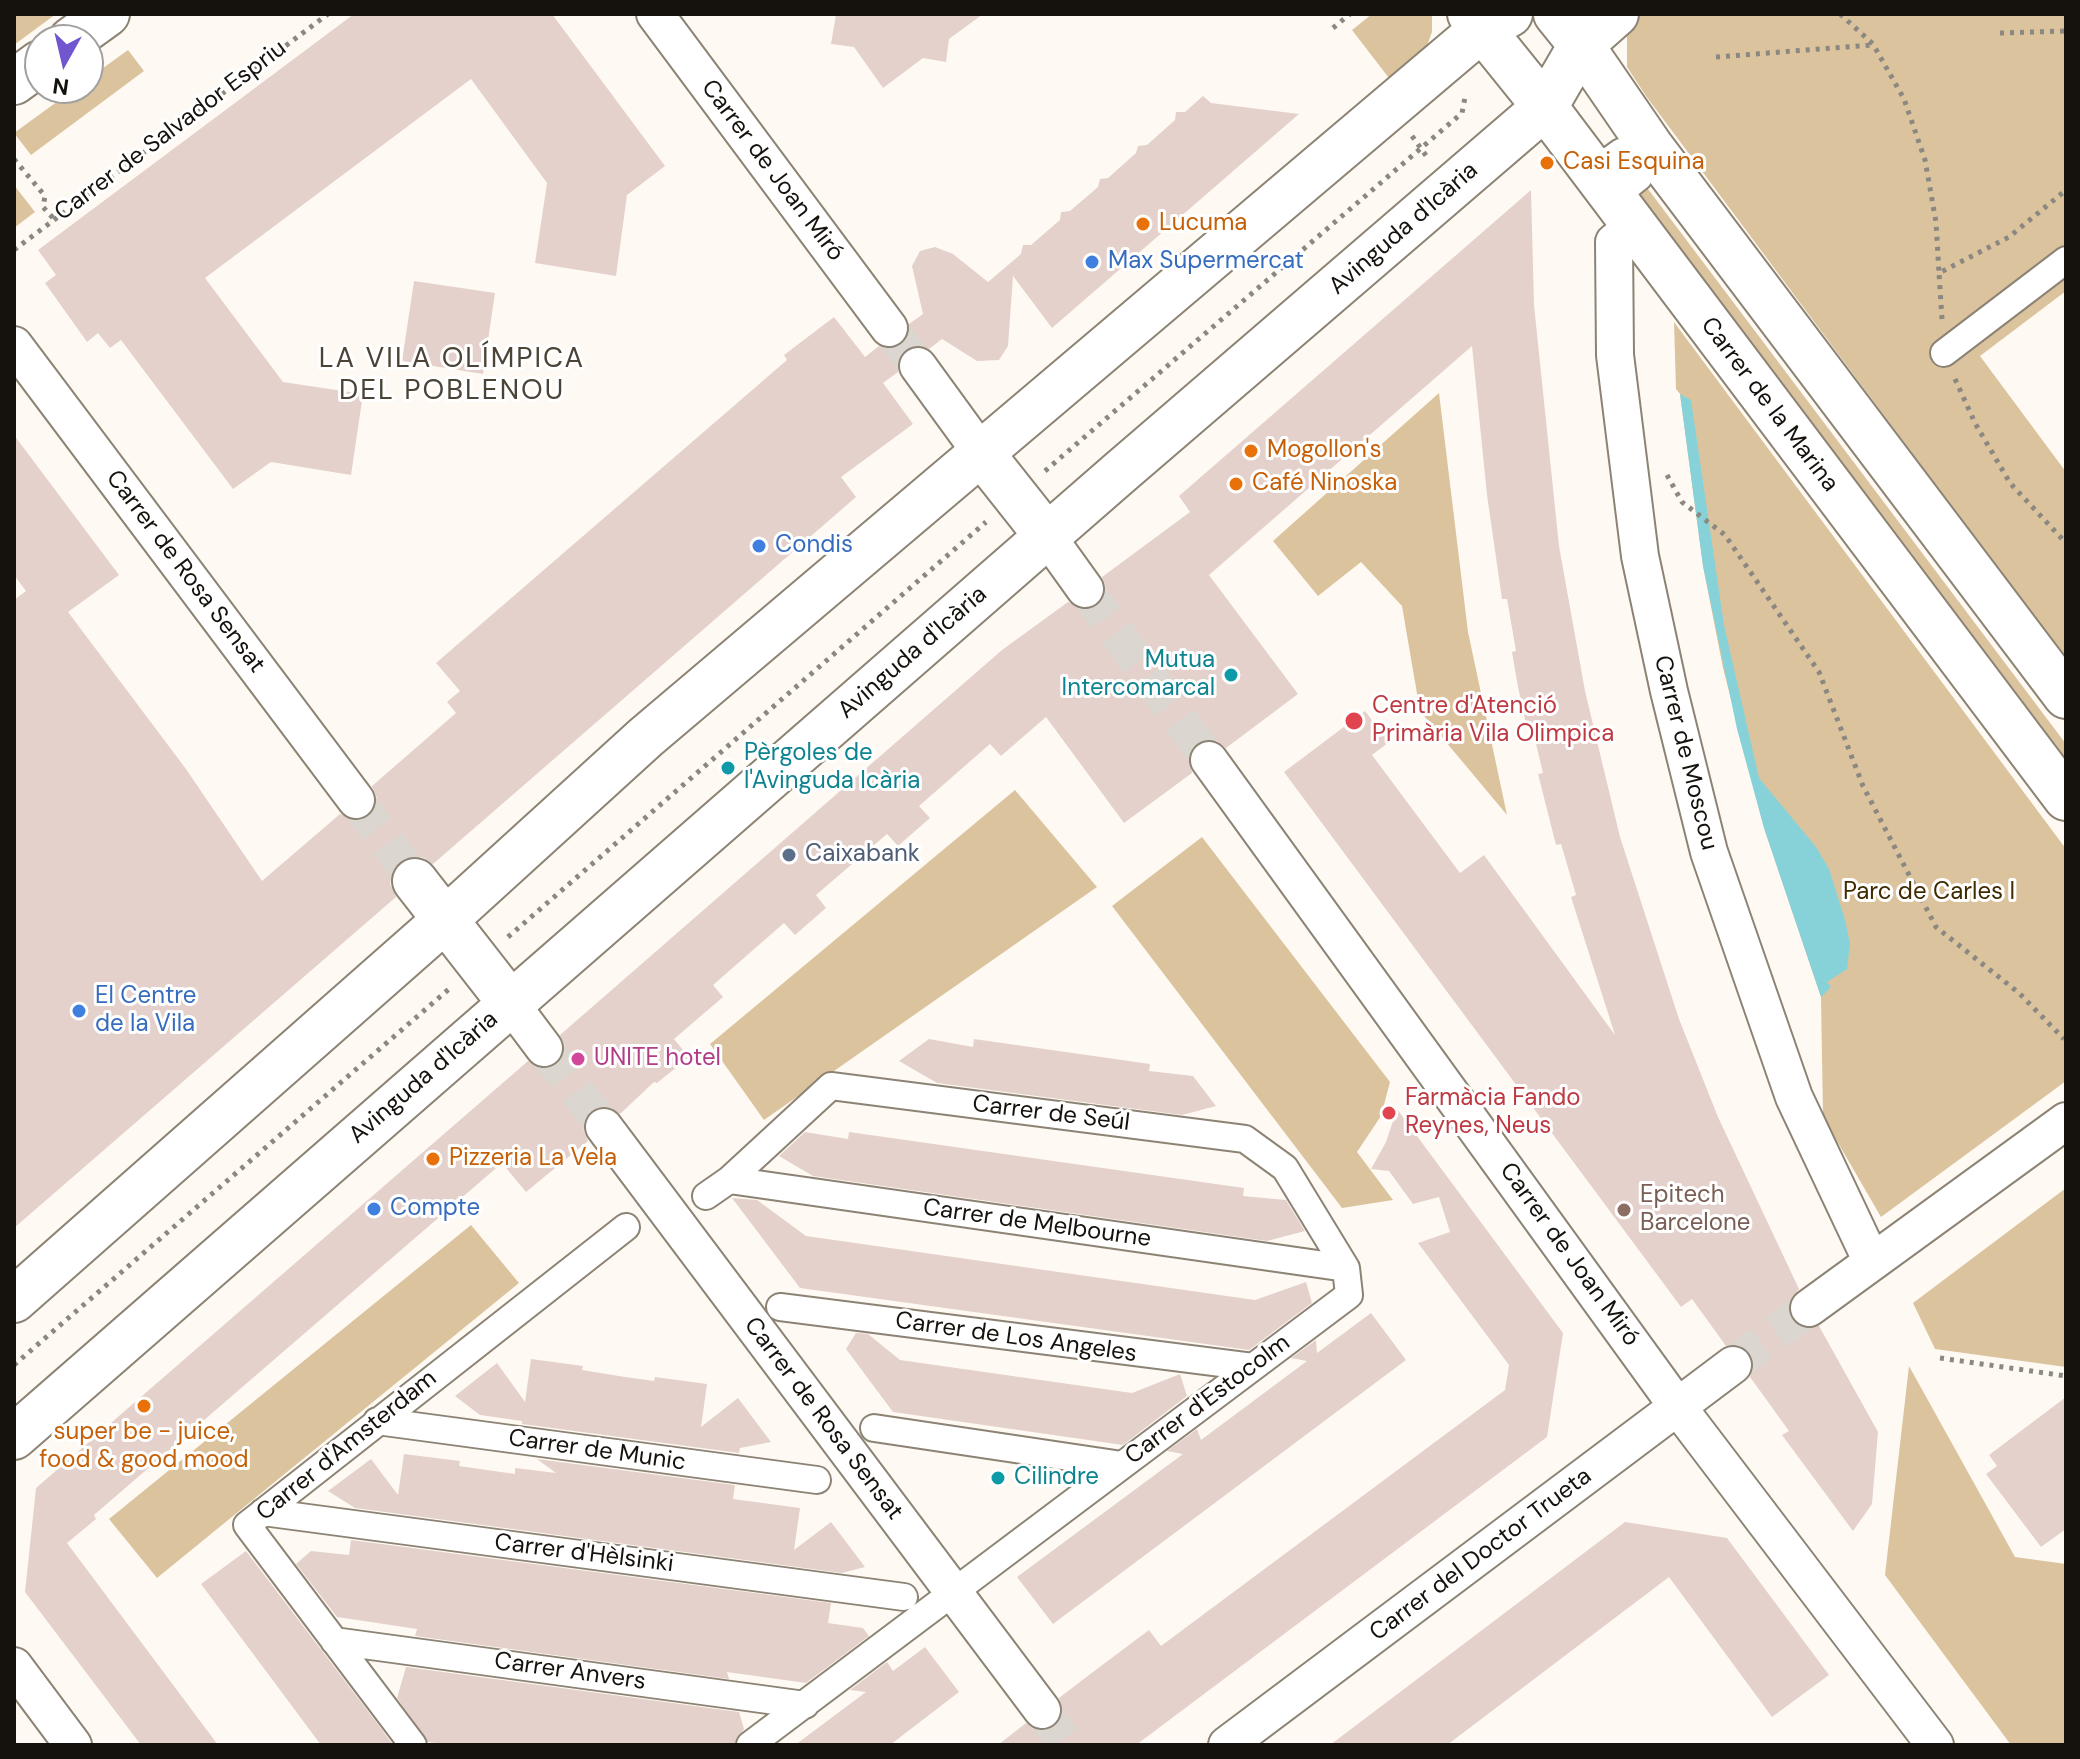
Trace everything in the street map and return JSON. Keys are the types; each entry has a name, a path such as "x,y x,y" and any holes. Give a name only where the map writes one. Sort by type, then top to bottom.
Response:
{"street":[{"name":"Carrer de Joan Miró","path":"655,14 889,328"},
{"name":"Avinguda d'Icària","path":"14,1437 1047,536 1545,107 1568,29 1616,14"},
{"path":"14,1300 445,920 646,737 982,454 1487,19"},
{"name":"Carrer de la Marina","path":"1487,19 1545,107 1632,205 2066,798"},
{"path":"1568,29 1651,147 2066,696"},
{"name":"Carrer de Moscou","path":"1632,205 1614,242 1615,355 1640,556 1669,691 1709,852 1794,1097 1872,1262"},
{"path":"1944,353 2066,260"},
{"name":"Carrer de Rosa Sensat","path":"14,345 356,800"},
{"path":"918,366 1085,589"},
{"name":"Carrer de Joan Miró","path":"1209,760 1677,1406 1935,1745"},
{"path":"415,881 544,1048"},
{"name":"Carrer de Seúl","path":"729,1180 831,1086 1245,1139 1285,1168 1346,1268"},
{"path":"1809,1308 2066,1121"},
{"name":"Carrer de Rosa Sensat","path":"604,1127 1042,1710"},
{"path":"706,1196 729,1180"},
{"name":"Carrer de Melbourne","path":"729,1180 1346,1268"},
{"name":"Carrer d'Amsterdam","path":"413,1745 247,1525 626,1227"},
{"name":"Carrer d'Estocolm","path":"952,1591 1349,1295 1346,1268"},
{"name":"Carrer de Los Angeles","path":"780,1307 1253,1367"},
{"name":"Carrer del Doctor Trueta","path":"1227,1745 1733,1365"},
{"name":"Carrer de Munic","path":"377,1421 817,1480"},
{"path":"874,1428 1122,1465"},
{"name":"Carrer d'Hèlsinki","path":"263,1512 904,1597"},
{"path":"750,1745 902,1634 952,1591"},
{"name":"Carrer Anvers","path":"334,1641 805,1705"},
{"path":"14,1666 73,1745"}],"path":[{"name":"Carrer de Salvador Espriu","path":"14,250 328,14"},
{"path":"1333,28 1350,14"},
{"path":"1840,14 1873,44 1904,99 1925,160 1936,222 1939,273"},
{"path":"2000,33 2066,31"},
{"path":"1716,57 1873,44"},
{"name":"Avinguda d'Icària","path":"1037,478 1462,113 1466,91"},
{"path":"14,159 45,196 43,207 53,218"},
{"path":"1682,502 1725,535 1819,672 1863,786 1936,927 2019,993 2064,1039"},
{"path":"504,941 989,520"},
{"path":"14,1365 456,982"},
{"path":"1940,1358 2066,1376"}],"green space":[{"path":"14,14 56,14 42,24 24,24 24,38 14,45"},
{"path":"1372,14 1432,14 1432,32 1424,54 1392,82 1352,30"},
{"path":"1640,14 2066,14 2066,291 1980,356 2066,472 2066,660 1646,96 1627,67 1627,35"},
{"path":"128,50 144,71 104,101 104,67"},
{"path":"54,104 100,104 31,155 14,133"},
{"path":"1639,177 2066,744 2066,765 1629,185"},
{"path":"14,185 35,212 14,228"},
{"name":"Parc de Carles I","path":"1674,322 2066,849 2066,1081 1881,1217 1823,1117 1821,997 1764,828 1723,668 1703,566 1680,394 1676,389"},
{"path":"1439,393 1468,632 1507,815 1420,711 1402,606 1361,562 1318,596 1273,541"},
{"path":"1015,790 1097,887 764,1120 710,1044"},
{"path":"1202,837 1390,1082 1381,1116 1357,1152 1393,1200 1342,1208 1112,906"},
{"path":"2066,1188 2066,1367 1935,1349 1913,1303"},
{"path":"471,1225 519,1283 157,1578 109,1519"},
{"path":"1909,1366 2015,1557 2066,1564 2066,1745 2011,1745 1885,1575"}],"water":[{"path":"1680,394 1691,400 1724,625 1759,778 1816,847 1829,869 1845,920 1850,944 1847,969 1827,982 1831,987 1821,997 1764,828 1737,729 1703,566"}],"building":[{"path":"354,14 552,14 665,166 627,195 616,276 535,263 547,183 471,79 205,278 283,382 363,394 351,475 271,462 233,489 121,340 110,348 98,333 87,342 45,283 56,275 38,250"},
{"path":"836,14 983,14 949,39 946,62 923,58 883,88 854,47 831,44"},
{"path":"1203,96 1211,103 1299,114 1052,328 1013,276 1008,346 999,360 977,361 942,339 929,349 917,345 905,350 899,358 898,372 883,383 913,424 841,477 856,497 433,864 424,858 412,856 399,862 392,872 390,884 396,897 14,1228 14,600 26,591 14,575 14,435 119,575 68,612 186,769 262,881 340,814 358,821 369,816 377,798 372,786 456,713 447,702 460,691 436,663 787,360 784,355 834,317 865,357 879,346 891,349 901,345 908,336 909,324 923,314 912,266 920,251 935,247 953,254 988,282 1021,254 1023,245 1031,245 1060,220 1061,212 1070,211 1098,187 1100,179 1108,178 1136,153 1138,146 1147,145 1175,120 1176,112 1185,112"},
{"path":"1531,190 1534,305 1559,546 1585,691 1620,837 1679,1019 1718,1117 1799,1289 1790,1300 1792,1320 1801,1327 1819,1326 1878,1432 1872,1504 1853,1531 1782,1435 1789,1431 1750,1377 1754,1363 1749,1352 1740,1345 1726,1346 1692,1299 1681,1307 1284,772 1365,711 1389,742 1372,755 1460,873 1484,855 1615,1035 1571,897 1576,895 1561,844 1556,845 1538,774 1543,773 1531,723 1526,724 1518,687 1512,652 1516,651 1507,599 1502,599 1487,495 1472,346 1209,575 1298,694 1226,748 1217,741 1197,743 1190,752 1192,773 1124,823 1046,717 1001,756 990,744 919,806 930,818 898,846 887,834 816,895 826,908 795,935 784,923 713,985 723,997 674,1039 689,1057 657,1083 654,1082 620,1114 602,1106 591,1111 583,1129 588,1141 526,1192 502,1163 94,1515 96,1519 67,1543 218,1745 141,1745 25,1592 36,1488 528,1061 546,1069 557,1064 565,1046 560,1035 1002,650 1068,602 1086,610 1098,606 1106,588 1102,577 1190,512 1179,496"},
{"path":"414,281 495,293 483,374 402,361"},
{"path":"929,1039 973,1047 974,1039 1150,1064 1149,1071 1193,1076 1216,1106 1182,1115 937,1083 899,1061"},
{"path":"1397,1109 1563,1333 1547,1437 1136,1745 998,1745 1026,1723 1035,1730 1054,1727 1062,1717 1059,1698 1149,1630 1161,1646 1505,1390 1509,1365 1418,1243 1450,1232 1439,1197 1413,1204 1389,1171 1371,1169 1386,1142"},
{"path":"805,1132 848,1139 849,1132 1244,1188 1243,1196 1286,1200 1305,1231 1267,1241 813,1176 779,1156"},
{"path":"732,1198 757,1200 806,1236 1255,1300 1306,1282 1312,1303 1249,1350 800,1288"},
{"path":"1371,1313 1406,1360 1053,1624 1017,1577 1183,1454 1167,1451 1197,1429 1201,1440 1307,1361 1291,1358 1316,1340 1317,1353"},
{"path":"856,1333 868,1334 900,1360 1132,1393 1180,1374 1187,1396 1123,1445 893,1412 846,1349"},
{"path":"531,1359 583,1366 582,1370 625,1377 654,1381 655,1377 707,1384 701,1427 738,1398 771,1442 740,1448 739,1453 522,1424 522,1421 480,1415 455,1396 497,1363 525,1402"},
{"path":"2066,1397 2066,1529 2041,1547 1986,1474 1997,1466 1989,1455"},
{"path":"404,1454 460,1461 459,1466 515,1474 515,1468 556,1473 537,1459 735,1485 733,1499 800,1508 794,1550 831,1522 865,1567 842,1573 355,1508 328,1491 371,1459 398,1495"},
{"path":"1625,1522 1727,1538 1829,1675 1772,1717 1669,1577 1447,1745 1330,1745"},
{"path":"351,1540 831,1603 828,1623 863,1628 869,1636 806,1683 727,1672 729,1679 415,1636 417,1629 337,1617 296,1564 311,1551 349,1555"},
{"path":"246,1551 393,1745 321,1745 201,1584"},
{"path":"925,1647 959,1692 890,1745 795,1745 866,1692 850,1690 887,1662 893,1671"},
{"path":"406,1667 739,1712 744,1729 734,1745 453,1745 428,1742 397,1698"}],"tunnel":[{"path":"889,328 918,366"},
{"path":"1085,589 1209,760"},
{"path":"356,800 415,881"},
{"path":"544,1048 604,1127"},
{"path":"1733,1365 1809,1308"},
{"path":"1042,1710 1067,1745"}],"place":[{"name":"Casi Esquina","path":"1547,163"},
{"name":"Lucuma","path":"1143,224"},
{"name":"Max Supermercat","path":"1092,262"},
{"name":"Mogollon's","path":"1251,451"},
{"name":"Café Ninoska","path":"1236,484"},
{"name":"Condis","path":"759,546"},
{"name":"Mutua Intercomarcal","path":"1231,675"},
{"name":"Centre d'Atenció Primària Vila Olimpica","path":"1354,721"},
{"name":"Pèrgoles de l'Avinguda Icària","path":"728,768"},
{"name":"Caixabank","path":"789,855"},
{"name":"El Centre de la Vila","path":"79,1011"},
{"name":"UNITE hotel","path":"578,1059"},
{"name":"Farmàcia Fando Reynes, Neus","path":"1389,1113"},
{"name":"Pizzeria La Vela","path":"433,1159"},
{"name":"Compte","path":"374,1209"},
{"name":"Epitech Barcelone","path":"1624,1210"},
{"name":"super be - juice, food & good mood","path":"144,1406"},
{"name":"Cilindre","path":"998,1478"}],"district":[{"name":"LA VILA OLÍMPICA DEL POBLENOU","path":"452,376"}]}
